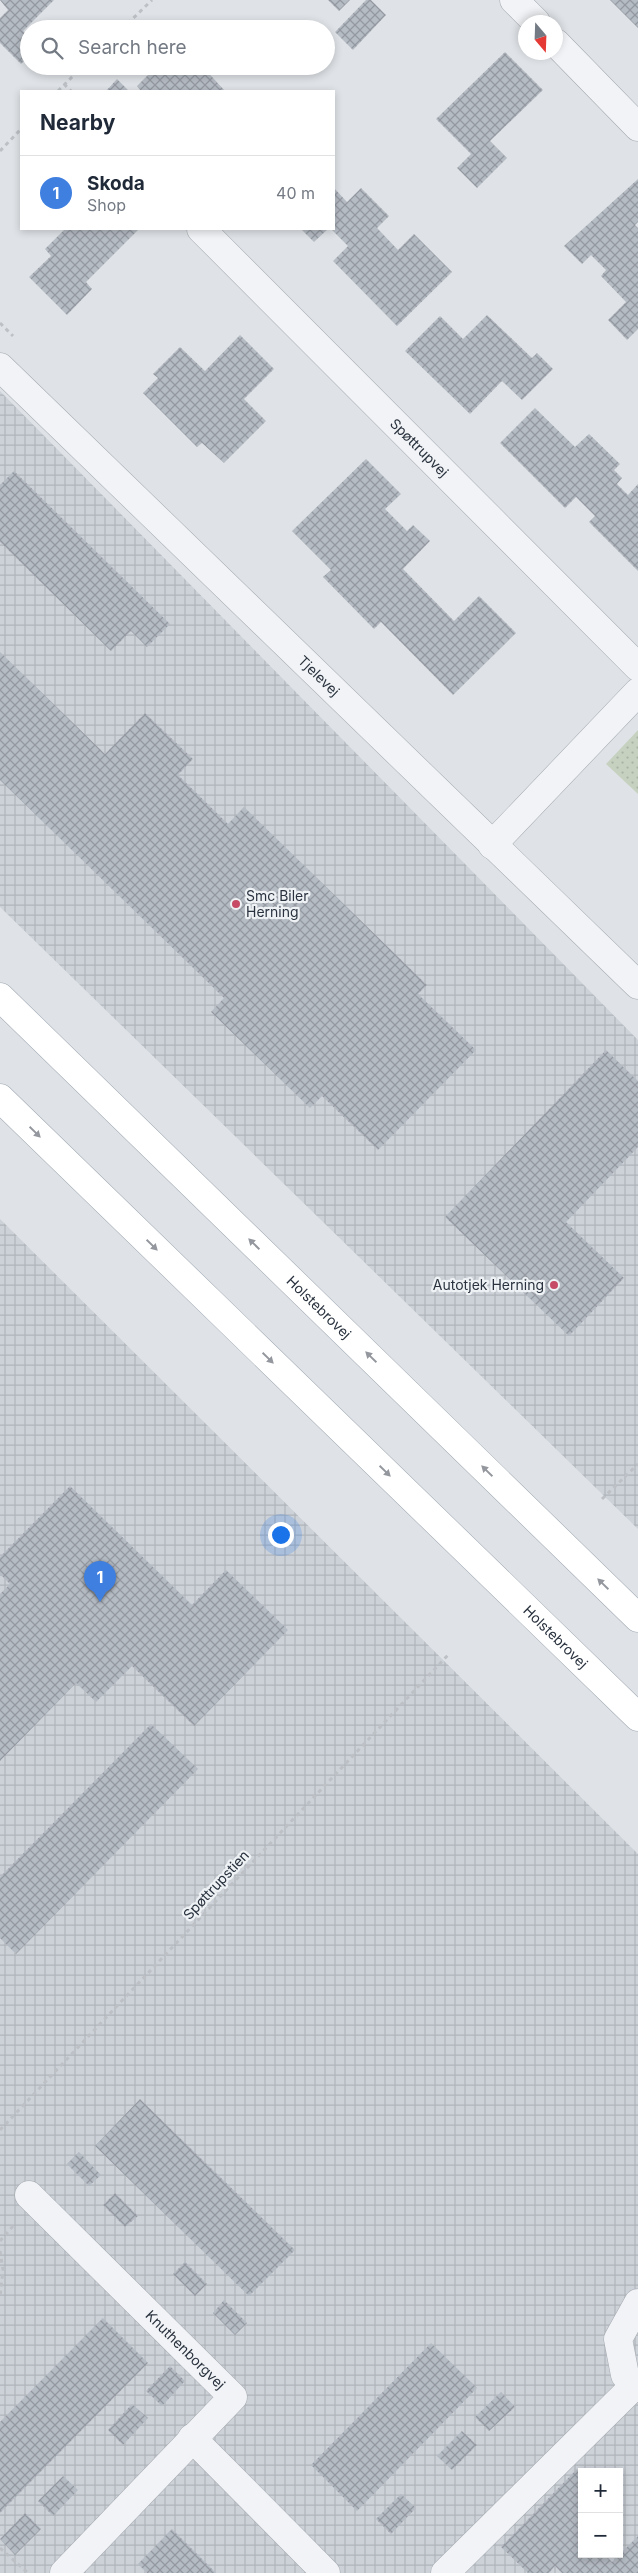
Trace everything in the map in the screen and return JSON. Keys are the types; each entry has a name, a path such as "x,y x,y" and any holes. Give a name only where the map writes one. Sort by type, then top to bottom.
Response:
{"main road":[{"name":"Holstebrovej","path":"0,997 638,1618"},
{"name":"Holstebrovej","path":"0,1098 638,1717"}],"street":[{"path":"514,0 529,15"},
{"path":"563,50 638,127"},
{"name":"Spøttrupvej","path":"202,230 638,667"},
{"name":"Tjelevej","path":"0,367 638,985"},
{"path":"492,845 638,692"},
{"name":"Knuthenborgvej","path":"29,2195 233,2397 64,2573"},
{"path":"445,2573 637,2386 625,2375 618,2339 638,2303"},
{"path":"192,2438 326,2573"}],"path":[{"path":"131,20 152,0"},
{"path":"59,90 74,75"},
{"path":"64,84 70,90"},
{"path":"0,151 20,130"},
{"path":"602,1499 638,1464"},
{"name":"Spøttrupstien","path":"0,2130 448,1655"},
{"path":"0,2251 3,2270 0,2297"},
{"path":"0,2548 28,2573"}],"shaded area":[{"path":"0,391 638,1040 638,1529 0,907"},
{"path":"0,1219 638,1854 638,2573 0,2573"}],"green space":[{"path":"638,730 638,794 606,764"}],"building":[{"path":"0,0 54,0 34,20 20,20 20,63 0,43 0,18 8,10"},
{"path":"328,0 350,0 339,11"},
{"path":"366,0 371,0 386,15 353,50 335,32"},
{"path":"610,0 638,0 638,28"},
{"path":"505,52 543,90 490,141 507,158 477,188 457,168 471,154 436,119"},
{"path":"148,75 210,75 224,90 140,90 137,86"},
{"path":"117,79 128,90 107,90"},
{"path":"638,179 638,222 635,225 638,228 638,329 627,340 608,320 626,302 601,276 606,270 591,255 582,264 564,246"},
{"path":"361,188 389,216 377,228 398,250 414,234 452,272 397,326 333,261 348,246 332,230 335,230 335,189 347,202"},
{"path":"64,230 138,230 86,282 92,289 67,315 29,277 51,256 45,249"},
{"path":"302,230 327,230 314,242"},
{"path":"487,315 532,358 537,353 553,369 522,400 502,381 470,414 405,351 440,316 463,339"},
{"path":"240,335 274,369 244,399 266,421 224,463 202,443 197,447 143,393 158,378 153,374 180,347 205,371"},
{"path":"535,408 575,447 589,434 620,464 614,470 622,478 617,484 628,495 638,484 638,571 589,522 595,516 576,497 565,508 500,443"},
{"path":"366,459 401,494 385,509 407,531 413,525 430,541 403,569 454,621 479,596 516,633 453,695 381,622 374,629 323,577 331,570 292,531"},
{"path":"14,471 170,624 147,647 131,631 111,651 0,542 0,485"},
{"name":"Smc Biler Herning","path":"0,652 105,754 145,713 193,759 178,775 228,824 244,807 427,985 418,994 476,1050 378,1150 322,1096 310,1108 211,1012 224,998 0,780"},
{"path":"606,1050 638,1081 638,1147 566,1222 624,1278 569,1336 445,1217"},
{"path":"70,1486 192,1605 226,1570 288,1630 194,1726 132,1666 96,1702 76,1683 0,1761 0,1594 10,1584 0,1574 0,1557"},
{"path":"151,1724 198,1769 16,1954 0,1938 0,1877"},
{"path":"140,2099 295,2250 249,2296 95,2146"},
{"path":"79,2152 101,2175 89,2186 67,2164"},
{"path":"115,2193 138,2216 125,2227 103,2205"},
{"path":"185,2262 207,2284 195,2296 173,2274"},
{"path":"224,2300 247,2323 235,2335 213,2313"},
{"path":"103,2318 148,2363 0,2513 0,2422"},
{"path":"431,2343 477,2388 357,2511 311,2465"},
{"path":"170,2366 185,2381 162,2406 146,2391"},
{"path":"501,2392 515,2407 489,2431 475,2417"},
{"path":"132,2404 148,2418 123,2445 108,2430"},
{"path":"462,2431 477,2445 452,2470 437,2456"},
{"path":"577,2469 578,2558 608,2558 612,2562 616,2558 623,2558 623,2551 638,2536 638,2573 562,2573 555,2566 549,2573 528,2573 501,2547"},
{"path":"63,2476 78,2490 53,2516 38,2501"},
{"path":"401,2494 416,2508 391,2534 376,2519"},
{"path":"25,2513 41,2529 15,2555 0,2539"},
{"path":"172,2529 216,2573 147,2573 138,2564"}],"place":[{"name":"Smc Biler Herning","path":"236,904"},
{"name":"Autotjek Herning","path":"554,1285"},
{"name":"Skoda","path":"100,1602"}]}
